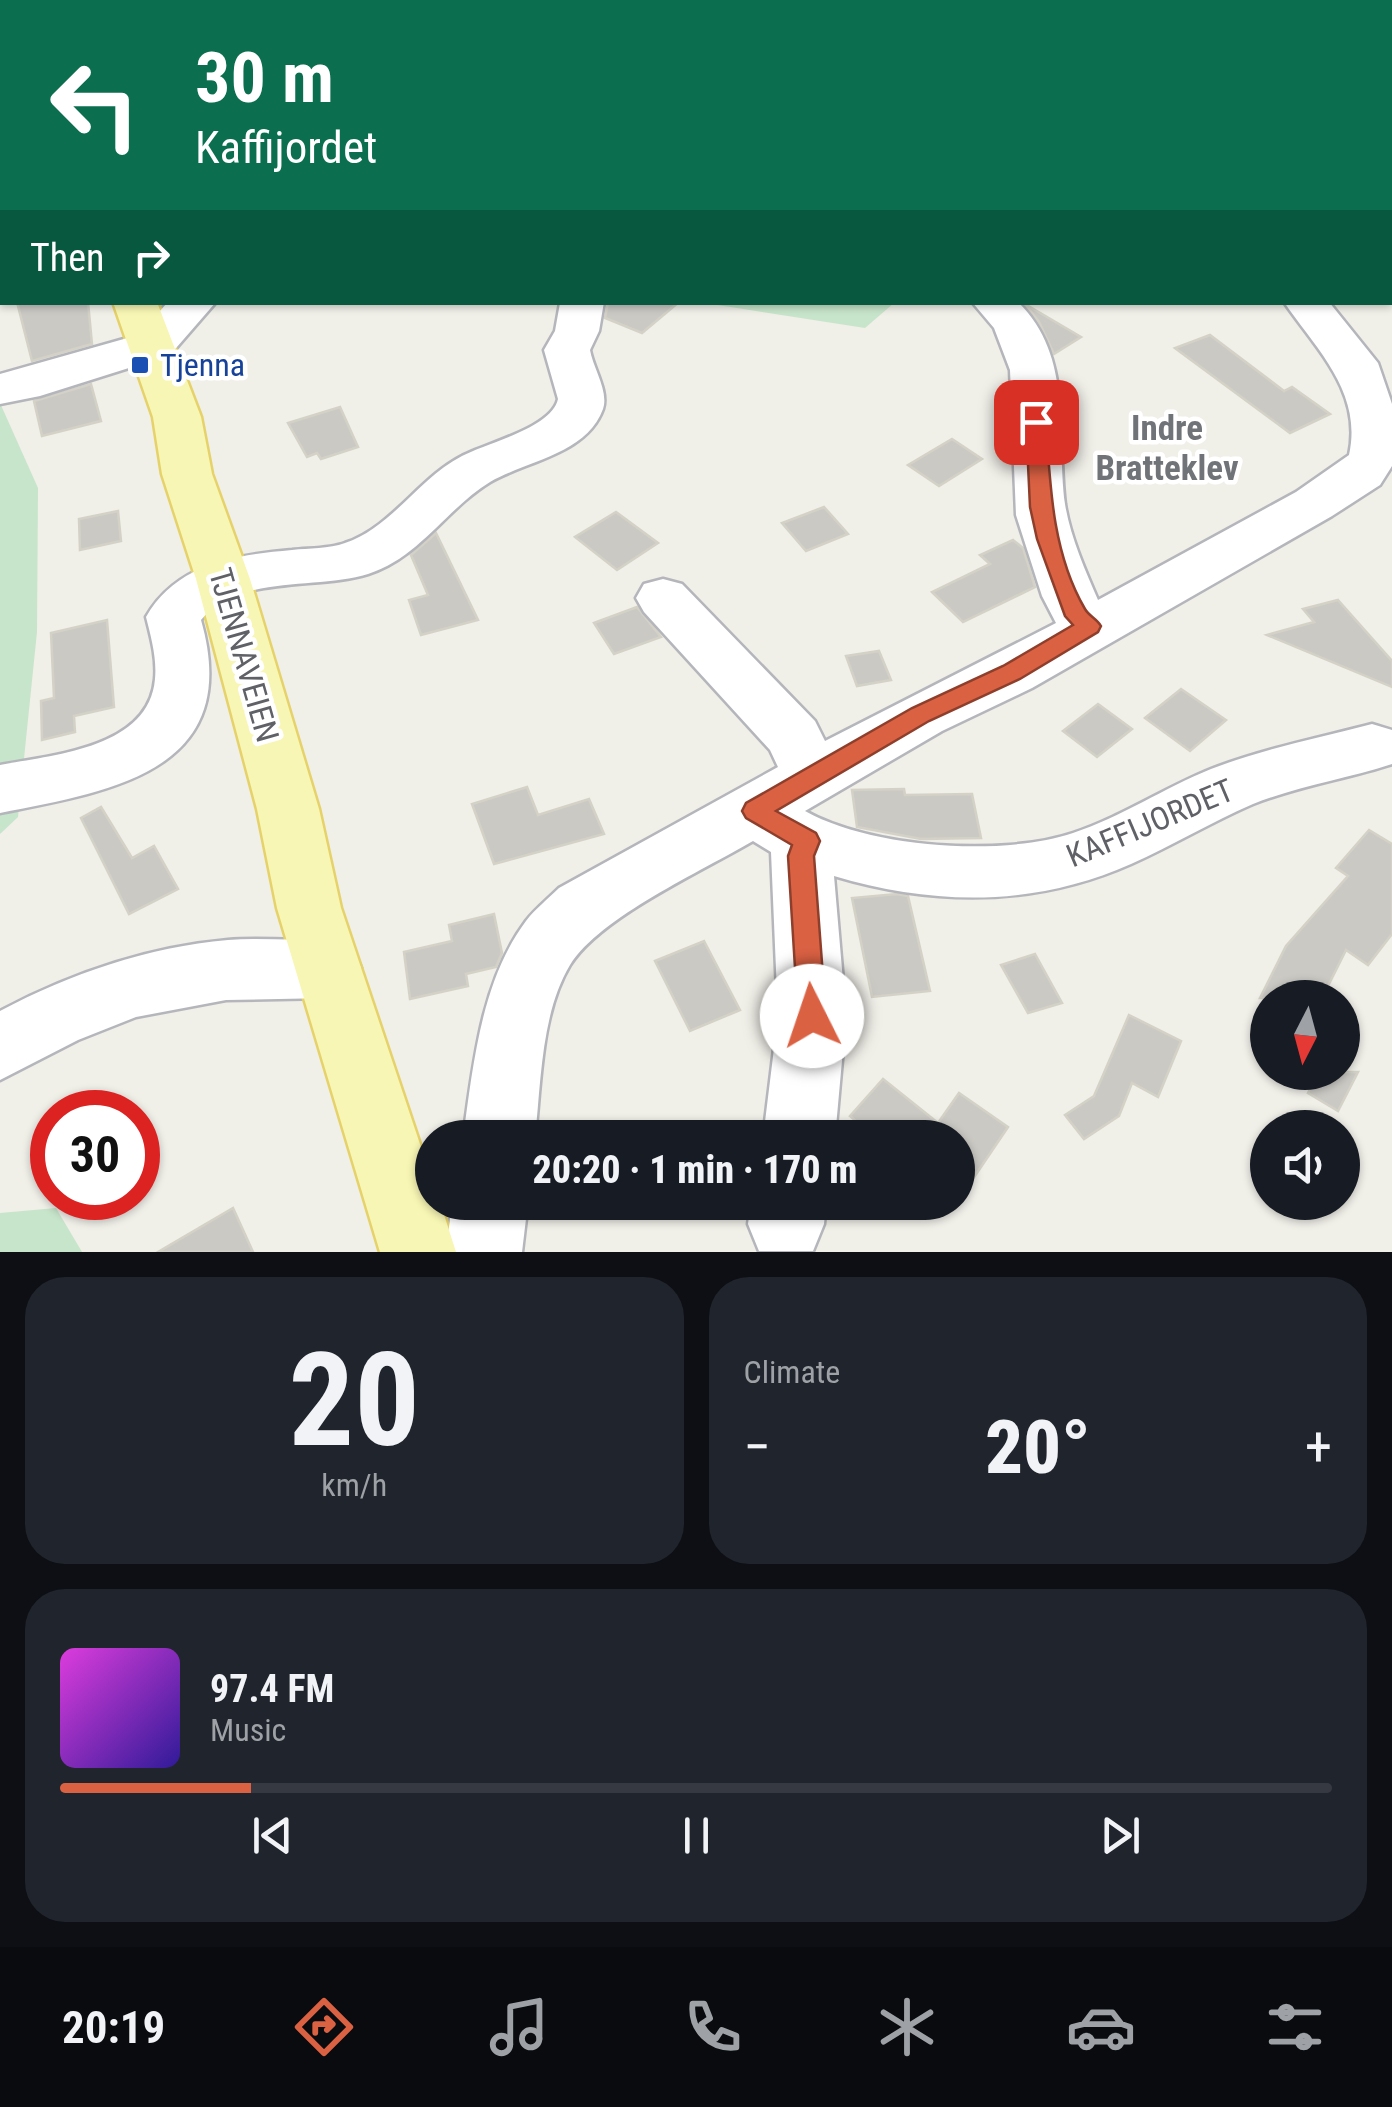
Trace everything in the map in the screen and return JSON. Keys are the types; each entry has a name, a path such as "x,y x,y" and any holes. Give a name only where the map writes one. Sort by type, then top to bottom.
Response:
{"main road":[{"name":"TJENNAVEIEN","path":"144,324 177,417 187,474 223,579 288,809 309,908 418,1252"}],"street":[{"path":"0,389 24,386 144,324 166,336 183,310 191,305"},
{"path":"0,790 121,761 147,744 167,720 181,694 183,660 173,617 198,590 223,579 354,560 381,547 456,481 564,429 578,416 583,399 567,350 577,331 582,305"},
{"path":"996,305 1020,332 1032,364 1037,393 1040,507 1077,616 1090,626"},
{"path":"501,1120 508,1068 528,984 546,944 582,908 792,810 921,715 1012,672 1314,504 1381,454 1354,363 1307,305"},
{"path":"662,598 794,737 792,810 801,856 812,1016 801,1120"},
{"name":"KAFFIJORDET","path":"792,810 952,872 1018,872 1069,861 1119,842 1234,786 1372,747"},
{"path":"0,1048 52,1016 126,987 229,970 328,968"},
{"path":"484,1252 488,1220"}],"green space":[{"path":"718,305 891,305 865,328"},
{"path":"0,403 38,488 37,632 18,817 0,834"},
{"path":"30,1210 30,1220 63,1220 82,1252 0,1252 0,1213"}],"building":[{"path":"18,305 88,305 92,344 32,361"},
{"path":"607,305 675,305 642,333 605,318"},
{"path":"1026,305 1081,337 1054,354"},
{"path":"1210,335 1284,391 1292,387 1330,414 1290,433 1175,348"},
{"path":"91,384 101,421 42,436 34,401"},
{"path":"340,407 358,447 321,459 317,453 307,457 288,423"},
{"path":"952,439 982,459 939,486 908,465"},
{"path":"824,507 848,534 806,551 782,523"},
{"path":"118,511 121,541 80,550 79,519"},
{"path":"616,512 658,543 617,570 575,537"},
{"path":"436,533 478,620 421,635 409,600 428,595 411,555"},
{"path":"1013,540 1023,548 1035,587 963,622 932,592 990,564 980,555"},
{"path":"1338,600 1392,661 1392,687 1267,635 1314,622 1303,609"},
{"path":"637,607 661,637 614,654 594,623"},
{"path":"107,620 114,707 74,716 75,732 42,740 41,701 54,698 51,633"},
{"path":"879,651 891,680 857,686 846,656"},
{"path":"1181,689 1226,720 1190,751 1145,718"},
{"path":"1098,704 1132,729 1097,757 1063,731"},
{"path":"527,787 538,815 589,799 604,834 494,864 472,804"},
{"path":"904,789 905,795 972,794 981,838 921,839 857,827 852,790"},
{"path":"101,807 132,858 154,846 178,889 129,914 81,818"},
{"path":"1369,830 1392,844 1392,934 1368,965 1346,950 1331,980 1269,980 1286,946 1348,876 1336,868"},
{"path":"908,896 930,991 872,997 852,898"},
{"path":"494,914 502,953 496,967 466,974 468,986 410,999 404,952 452,941 449,925"},
{"path":"704,941 740,1010 690,1031 655,961"},
{"path":"1035,954 1062,1003 1028,1013 1001,965"},
{"path":"1129,1015 1181,1041 1158,1097 1132,1083 1119,1116 1084,1139 1065,1115 1094,1096"},
{"path":"883,1079 934,1120 855,1120 850,1116"},
{"path":"1310,1090 1349,1090 1339,1110 1308,1093"},
{"path":"959,1093 1008,1127 975,1176 975,1120 940,1120"},
{"path":"233,1208 253,1252 158,1252"}],"place":[{"name":"Tjenna","path":"140,365"}],"district":[{"name":"Indre Bratteklev","path":"1167,448"}],"route":[{"path":"812,1016 801,856 807,841 755,811 921,715 1012,672 1090,626 1077,616 1048,539 1040,507 1036,422"}]}
